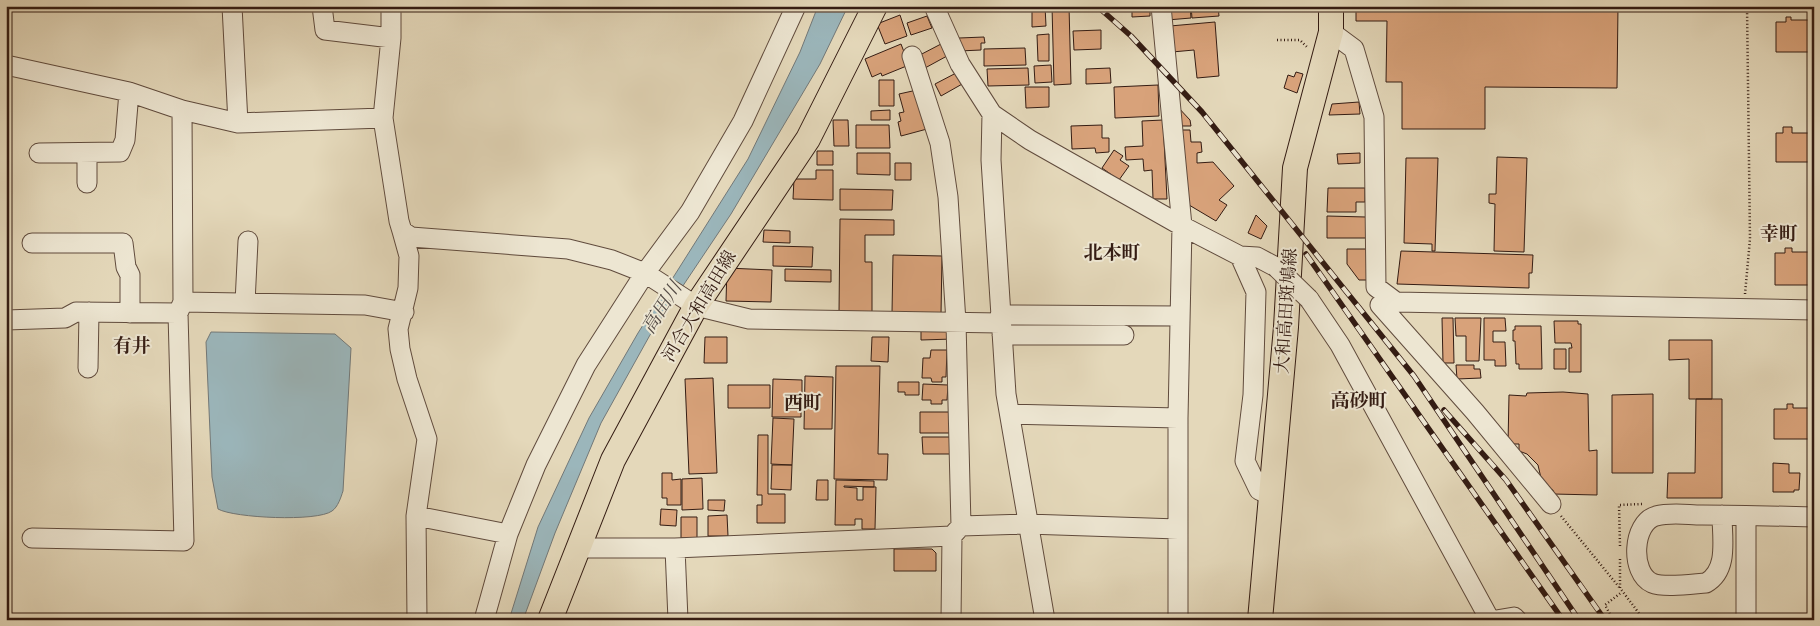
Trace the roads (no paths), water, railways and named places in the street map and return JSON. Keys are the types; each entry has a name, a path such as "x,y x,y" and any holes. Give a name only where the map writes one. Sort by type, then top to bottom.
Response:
{"main road":[{"name":"河合大和高田線","path":"550,620 613,460 692,303 808,139 875,6"},
{"name":"大和高田斑鳩線","path":"1260,620 1286,327 1296,168 1331,32 1331,6"}],"street":[{"path":"232,6 238,123"},
{"path":"322,6 325,30 391,38"},
{"path":"391,6 391,38 383,118 402,231 409,256 408,288 404,312 398,330 407,379 427,439 416,516 417,620"},
{"path":"934,6 960,64 992,114 1030,140 1182,226 1240,256 1257,257 1276,267 1309,299 1340,345 1490,620"},
{"path":"1161,6 1182,226 1179,316 1178,620"},
{"path":"484,620 508,534 536,465 586,365 652,278 743,121 791,11"},
{"path":"1331,32 1354,49 1374,117 1376,287 1396,302"},
{"path":"912,56 940,143 948,197 956,322 956,532 951,620"},
{"path":"6,65 128,92 182,110 238,123 383,118"},
{"path":"39,153 120,152 125,140 128,92"},
{"path":"32,538 184,542 180,307 182,110"},
{"path":"992,114 991,160 1001,324 1010,414 1044,620"},
{"path":"87,153 87,183"},
{"path":"402,231 411,237 568,249 612,260 652,278 692,303 749,319 956,322 1124,335"},
{"path":"245,303 248,241"},
{"path":"32,243 123,243 126,267 130,275 130,313"},
{"path":"1240,256 1256,292 1253,395 1245,461 1259,490 1270,495"},
{"path":"1551,504 1475,412 1380,305 1396,302 1814,310"},
{"path":"6,320 65,318 76,312 130,313 180,307 245,303 365,305 404,312"},
{"path":"88,368 89,312"},
{"path":"1001,324 1179,316"},
{"path":"1010,414 1178,418"},
{"path":"1722,515 1721,564 1711,580 1706,583 1658,585 1644,577 1638,564 1638,537 1640,531 1655,516 1722,515 1814,517"},
{"path":"416,516 508,534"},
{"path":"1746,516 1746,620"},
{"path":"578,548 675,548 956,532 1027,524 1178,529"},
{"path":"675,548 678,620"},
{"path":"1496,620 1514,617 1517,620"}],"water":[{"name":"高田川","path":"818,6 848,6 820,64 731,214 650,335 601,423 555,533 523,620 509,620 538,527 589,418 638,333 748,159 800,52"},
{"path":"211,332 335,334 351,348 343,491 338,504 332,511 310,517 275,518 240,515 218,509 212,477 206,342"}],"railway":[{"path":"1097,6 1131,36 1202,112 1414,376 1579,620"},
{"path":"1306,254 1563,620"},
{"path":"1444,410 1506,480 1605,620"}],"district":[{"name":"幸町","path":"1779,233"},
{"name":"北本町","path":"1112,252"},
{"name":"有井","path":"132,345"},
{"name":"高砂町","path":"1359,400"},
{"name":"西町","path":"803,402"}]}
